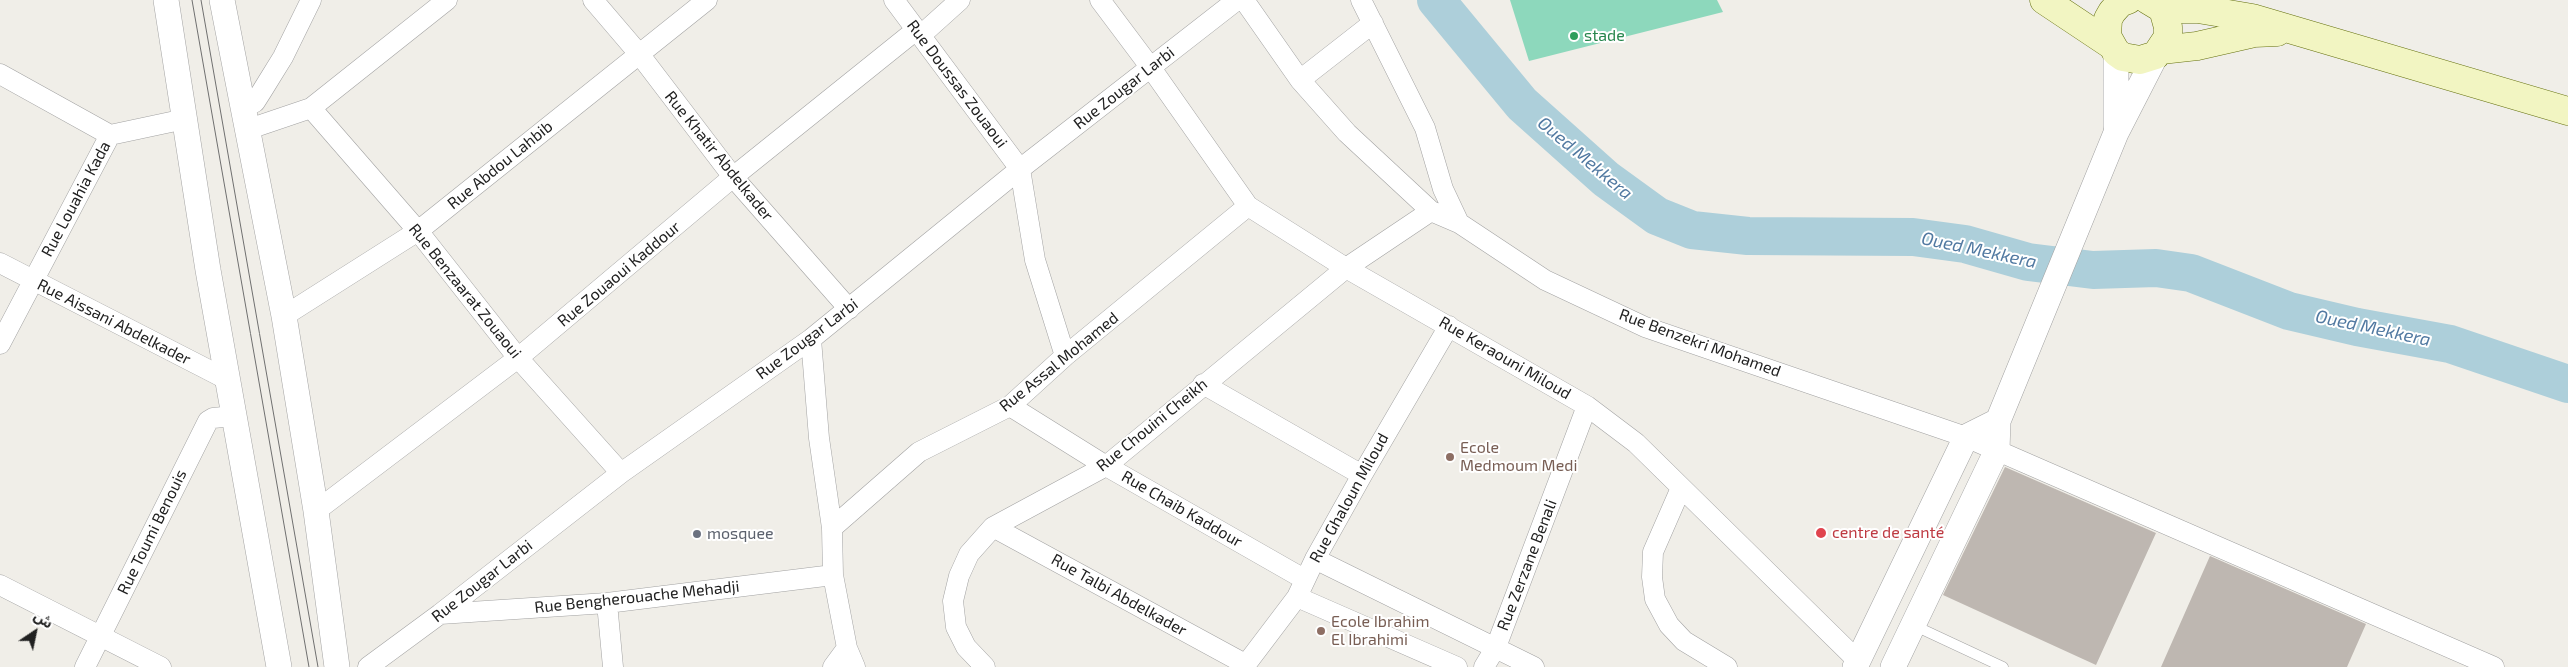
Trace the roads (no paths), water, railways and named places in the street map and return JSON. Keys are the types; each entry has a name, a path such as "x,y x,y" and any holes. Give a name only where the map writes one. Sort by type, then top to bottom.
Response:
{"main road":[{"path":"2044,0 2131,60 2148,59 2158,53 2254,33 2299,31"},
{"path":"2113,48 2107,36 2108,19 2121,1"},
{"path":"2157,3 2168,27 2168,37 2158,53"},
{"path":"2157,3 2252,18 2568,111"}],"street":[{"path":"166,0 234,416 279,667"},
{"path":"222,0 284,316 316,511 337,667"},
{"path":"245,120 283,57 311,0"},
{"path":"245,120 311,108 447,0"},
{"name":"Rue Khatir Abdelkader","path":"593,0 640,55 733,177 849,309"},
{"name":"Rue Abdou Lahbib","path":"284,316 418,232 707,0"},
{"name":"Rue Doussas Zouaoui","path":"894,0 1020,168"},
{"name":"Rue Zouaoui Kaddour","path":"316,511 518,358 733,177 960,0"},
{"name":"Rue Keraouni Miloud","path":"1100,0 1151,68 1248,206 1346,268 1587,406 1636,443 1857,664"},
{"name":"Rue Zougar Larbi","path":"368,667 440,614 621,473 811,339 1020,168 1237,0"},
{"name":"Rue Benzekri Mohamed","path":"1244,0 1300,80 1347,134 1432,211 1458,223 1545,280 1645,327 1966,437 2494,667"},
{"path":"1362,0 1425,128 1444,189 1458,223"},
{"path":"1300,80 1373,23"},
{"path":"2113,48 2118,96 2114,139"},
{"path":"1893,667 1997,450 1998,421 2114,139 2158,53"},
{"path":"0,74 110,135 185,119"},
{"name":"Rue Benzaarat Zouaoui","path":"311,108 418,232 518,358 621,473"},
{"name":"Rue Louahia Kada","path":"0,344 110,135"},
{"path":"1020,168 1034,260 1065,356"},
{"name":"Rue Assal Mohamed","path":"832,528 919,452 1010,406 1065,356 1248,206"},
{"name":"Rue Chouini Cheikh","path":"985,667 966,647 956,627 953,601 959,576 969,554 993,526 1106,466 1203,384 1346,268 1432,211"},
{"name":"Rue Aissani Abdelkader","path":"0,263 228,380"},
{"name":"Rue Ghaloun Miloud","path":"1245,666 1301,588 1315,558 1362,474 1449,326"},
{"path":"811,339 819,438 832,528 833,575 847,648 855,667"},
{"path":"1203,384 1362,474"},
{"name":"Rue Chaib Kaddour","path":"1010,406 1301,588 1457,667"},
{"name":"Rue Zerzane Benali","path":"1484,667 1496,647 1587,406"},
{"name":"Rue Toumi Benouis","path":"85,667 208,421 213,418 234,416"},
{"path":"1857,664 1966,437 1998,421"},
{"path":"1681,488 1653,552 1652,578 1655,599 1670,625 1684,641 1727,667"},
{"name":"Rue Talbi Abdelkader","path":"993,526 1245,666"},
{"path":"1315,558 1534,667"},
{"name":"Rue Bengherouache Mehadji","path":"440,614 608,603 833,575"},
{"path":"0,585 161,667"},
{"path":"608,603 613,667"},
{"path":"833,667 847,648"}],"lane":[{"path":"1913,625 2003,667"}],"waterway":[{"name":"Oued Mekkera","path":"1436,0 1522,104 1606,179 1657,216 1692,230 1748,236 1913,237 1965,244 2028,262 2093,270 2156,268 2191,273 2289,311 2357,327 2450,344 2568,384"}],"tram line":[{"path":"192,0 309,667"},
{"path":"201,0 318,667"}],"place":[{"name":"stade","path":"1574,36"},
{"name":"Ecole Medmoum Medi","path":"1450,457"},
{"name":"centre de santé","path":"1821,533"},
{"name":"mosquee","path":"697,534"},
{"name":"Ecole Ibrahim El Ibrahimi","path":"1321,631"}]}
